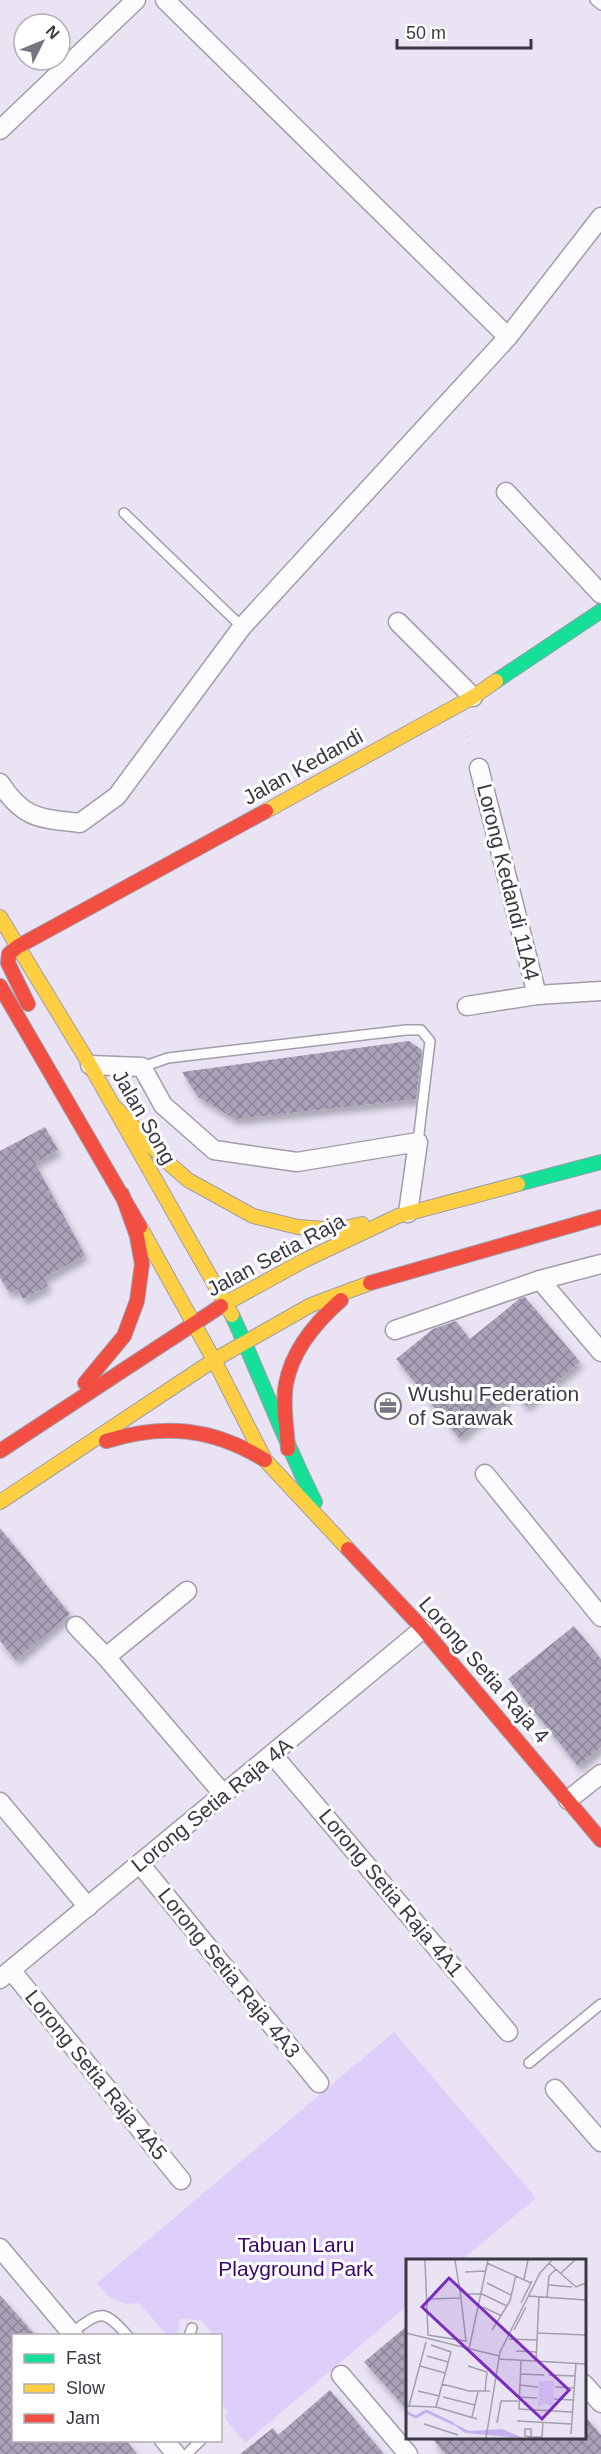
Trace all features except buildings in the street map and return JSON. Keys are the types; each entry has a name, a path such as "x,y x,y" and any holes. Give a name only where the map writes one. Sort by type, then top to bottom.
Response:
{"main road":[{"name":"Jalan Kedandi","path":"17,947 473,697 601,611"},
{"name":"Jalan Song","path":"0,917 90,1065 226,1303 245,1341"},
{"path":"17,947 9,954 8,963 40,1029 63,1094"},
{"path":"0,986 122,1194 213,1360"},
{"path":"114,1107 165,1160 188,1180 253,1216 298,1227 338,1230 403,1215"},
{"name":"Jalan Setia Raja","path":"0,1451 226,1303 303,1261 403,1215 601,1162"},
{"path":"54,1415 94,1374 124,1336 137,1300 142,1264 137,1236 122,1194"},
{"path":"0,1502 213,1360 311,1305 363,1285 601,1217"},
{"path":"288,1449 286,1383 300,1347 317,1322 339,1301 363,1285"},
{"name":"Lorong Setia Raja 4","path":"245,1341 288,1449 332,1531"},
{"name":"Lorong Setia Raja 4","path":"213,1360 265,1460 423,1629 601,1840"},
{"path":"77,1452 139,1432 166,1431 224,1438 265,1460"}],"street":[{"path":"0,130 136,0"},
{"path":"165,0 508,336"},
{"path":"0,783 13,803 38,818 80,823 117,796 242,627 508,336 601,217"},
{"path":"506,492 601,594"},
{"path":"399,622 473,697"},
{"name":"Lorong Kedandi 11A4","path":"479,768 537,996"},
{"path":"467,1006 537,996 601,991"},
{"path":"90,1065 142,1067 164,1105 214,1150 297,1162 418,1142 403,1215"},
{"path":"395,1330 540,1281 601,1264"},
{"path":"540,1281 601,1352"},
{"path":"485,1474 601,1617"},
{"path":"106,1657 187,1591"},
{"path":"76,1626 106,1657 224,1795"},
{"name":"Lorong Setia Raja 4A","path":"6,1975 423,1629"},
{"name":"Lorong Setia Raja 4A1","path":"273,1755 508,2032"},
{"path":"568,1800 601,1774"},
{"path":"0,1802 88,1907"},
{"name":"Lorong Setia Raja 4A3","path":"140,1864 319,2083"},
{"name":"Lorong Setia Raja 4A5","path":"6,1975 181,2180"},
{"path":"555,2089 601,2142"},
{"path":"0,2248 73,2334"},
{"path":"341,2375 408,2454"},
{"path":"586,2385 601,2403"},
{"path":"166,2442 176,2454"}],"lane":[{"path":"595,0 601,5"},
{"path":"124,513 242,627"},
{"path":"142,1067 168,1058 395,1031 421,1030 430,1041 418,1142"},
{"path":"529,2063 601,2004"},
{"path":"73,2334 93,2318 103,2314 112,2318 126,2334"},
{"path":"187,2454 199,2442"}],"path":[{"path":"464,725 479,768"}],"green space":[{"name":"Tabuan Laru Playground Park","path":"394,2032 536,2198 463,2259 406,2259 406,2307 245,2443 225,2418 228,2412 222,2404 222,2334 208,2334 212,2333 201,2320 180,2319 178,2334 166,2334 139,2303 132,2304 115,2300 97,2283"}],"traffic: fast":[{"path":"496,681 601,611"},
{"path":"518,1184 601,1162"},
{"path":"232,1315 315,1502"}],"traffic: slow":[{"path":"266,811 473,697 496,681"},
{"path":"0,917 90,1065 232,1315"},
{"path":"115,1107 165,1160 188,1180 253,1216 298,1227 338,1230 362,1224"},
{"path":"221,1306 303,1261 398,1216 518,1184"},
{"path":"140,1227 214,1360 265,1460 348,1549"},
{"path":"0,1502 214,1360 311,1305 370,1283"}],"traffic: jam":[{"path":"28,1004 8,963 9,954 17,947 266,811"},
{"path":"0,986 140,1227"},
{"path":"85,1383 124,1336 137,1301 142,1264 137,1236 122,1194"},
{"path":"370,1283 601,1217"},
{"path":"288,1449 284,1400 289,1372 306,1338 341,1300"},
{"path":"0,1451 221,1306"},
{"path":"106,1441 148,1432 188,1432 226,1441 265,1460"},
{"path":"348,1549 423,1629 601,1840"}],"place":[{"name":"Wushu Federation of Sarawak","path":"388,1406"}]}
